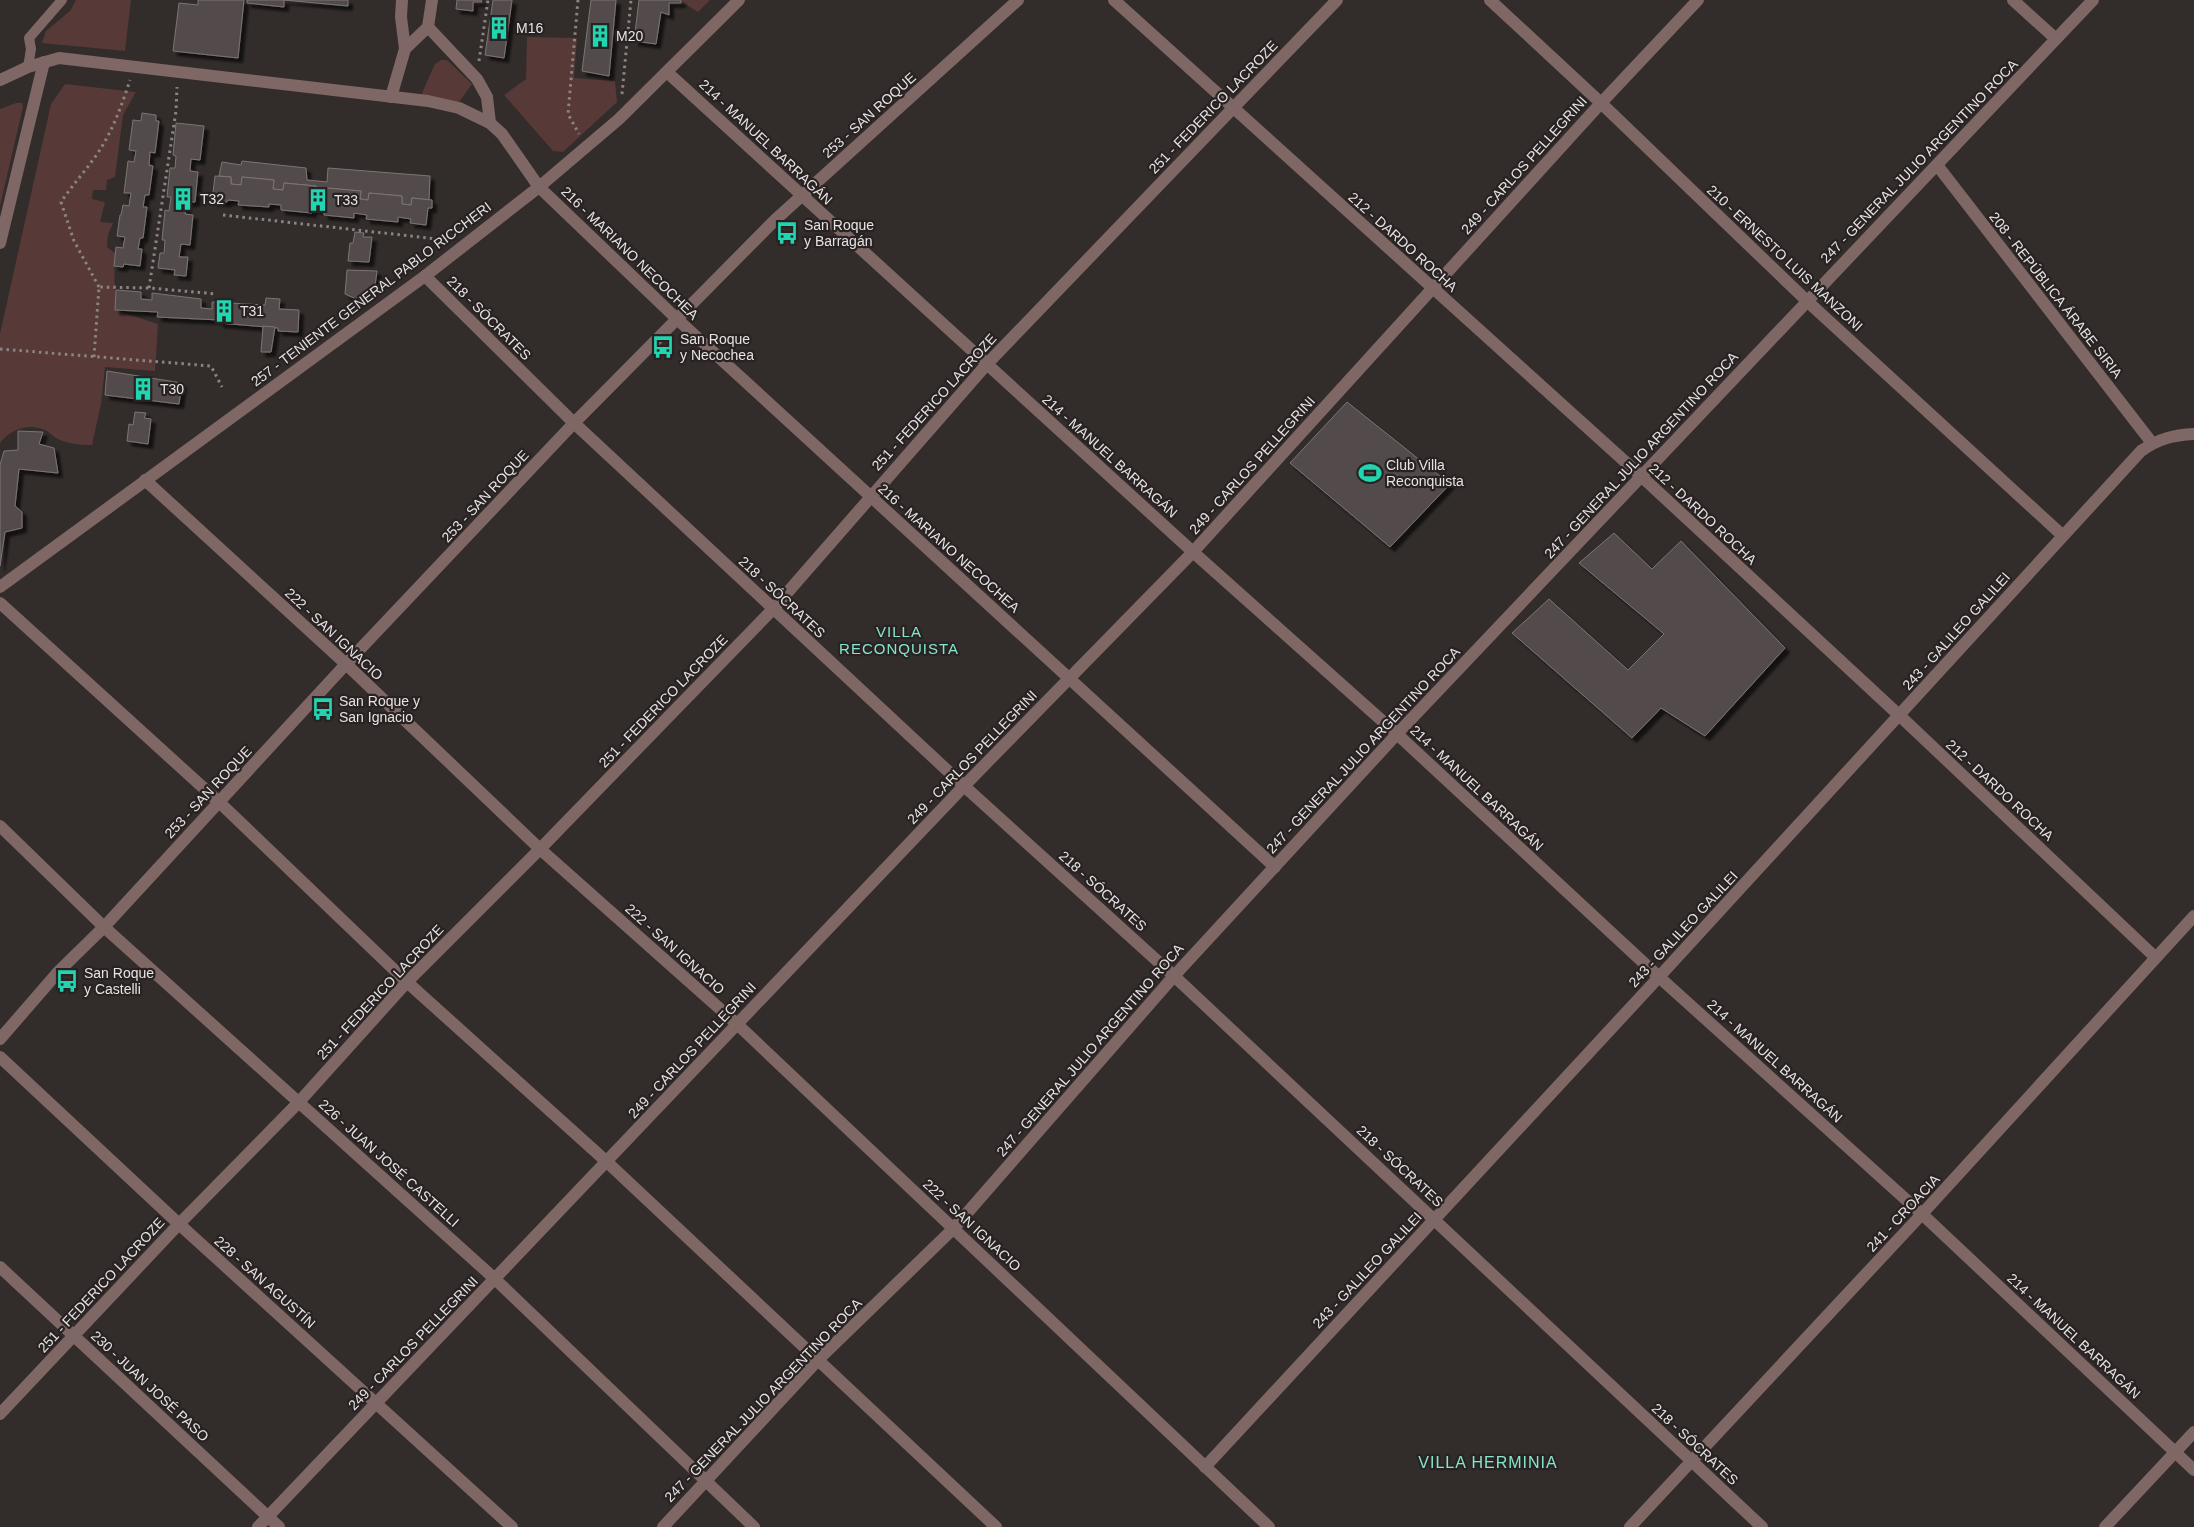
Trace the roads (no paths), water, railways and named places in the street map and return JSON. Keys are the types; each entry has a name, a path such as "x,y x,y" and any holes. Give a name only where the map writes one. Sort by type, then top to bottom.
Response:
{"street":[{"path":"391,97 405,49 401,16 402,0"},
{"path":"405,49 428,27 432,0"},
{"name":"257 - TENIENTE GENERAL PABLO RICCHERI","path":"0,587 425,276 466,242 540,187 619,119 739,0"},
{"name":"253 - SAN ROQUE","path":"0,1039 58,972 104,927 346,664 574,423 775,220 1018,0"},
{"name":"212 - DARDO ROCHA","path":"1114,0 1641,476 1900,716 2155,957"},
{"name":"251 - FEDERICO LACROZE","path":"0,1414 179,1224 299,1102 407,982 540,849 773,609 987,364 1337,0"},
{"name":"210 - ERNESTO LUIS MANZONI","path":"1490,0 1601,103 1807,301 2062,534"},
{"name":"249 - CARLOS PELLEGRINI","path":"258,1527 964,786 1193,552 1601,103 1698,0"},
{"path":"2013,0 2056,39"},
{"name":"247 - GENERAL JULIO ARGENTINO ROCA","path":"663,1527 820,1359 954,1228 1174,976 1398,734 2093,0"},
{"path":"428,27 477,78 487,97 490,123"},
{"path":"2,77 59,58 428,101 459,108 490,123"},
{"path":"0,243 44,62"},
{"name":"214 - MANUEL BARRAGÁN","path":"668,72 1193,552 1398,734 1659,977 1922,1214 2194,1470"},
{"name":"216 - MARIANO NECOCHEA","path":"490,123 502,134 540,187 677,319 1275,867"},
{"name":"208 - REPÚBLICA ÁRABE SIRIA","path":"1937,165 2152,443"},
{"name":"218 - SÓCRATES","path":"425,276 574,423 964,786 1174,976 1762,1527"},
{"name":"243 - GALILEO GALILEI","path":"1205,1467 1900,716 2062,534 2141,451 2152,443 2167,437 2194,434"},
{"name":"222 - SAN IGNACIO","path":"145,480 346,664 540,849 737,1024 1269,1527"},
{"path":"0,603 219,802 407,982 607,1162 820,1359 996,1527"},
{"name":"226 - JUAN JOSÉ CASTELLI","path":"0,826 104,927 495,1279 754,1527"},
{"name":"241 - CROACIA","path":"1630,1527 1922,1214 2194,916"},
{"name":"228 - SAN AGUSTÍN","path":"0,1057 179,1224 512,1527"},
{"name":"230 - JUAN JOSÉ PASO","path":"0,1267 279,1527"},
{"path":"2105,1527 2194,1432"}],"lane":[{"path":"28,67 31,49 28,38 62,0"}],"place":[{"name":"M16","path":"499,28"},
{"name":"M20","path":"600,36"},
{"name":"T32","path":"183,199"},
{"name":"T33","path":"318,200"},
{"name":"San Roque y Barragán","path":"787,233"},
{"name":"T31","path":"224,311"},
{"name":"San Roque y Necochea","path":"663,347"},
{"name":"T30","path":"143,389"},
{"name":"Club Villa Reconquista","path":"1370,473"},
{"name":"San Roque y San Ignacio","path":"323,709"},
{"name":"San Roque y Castelli","path":"67,981"}],"district":[{"name":"VILLA RECONQUISTA","path":"899,640"},
{"name":"VILLA HERMINIA","path":"1488,1462"}]}
